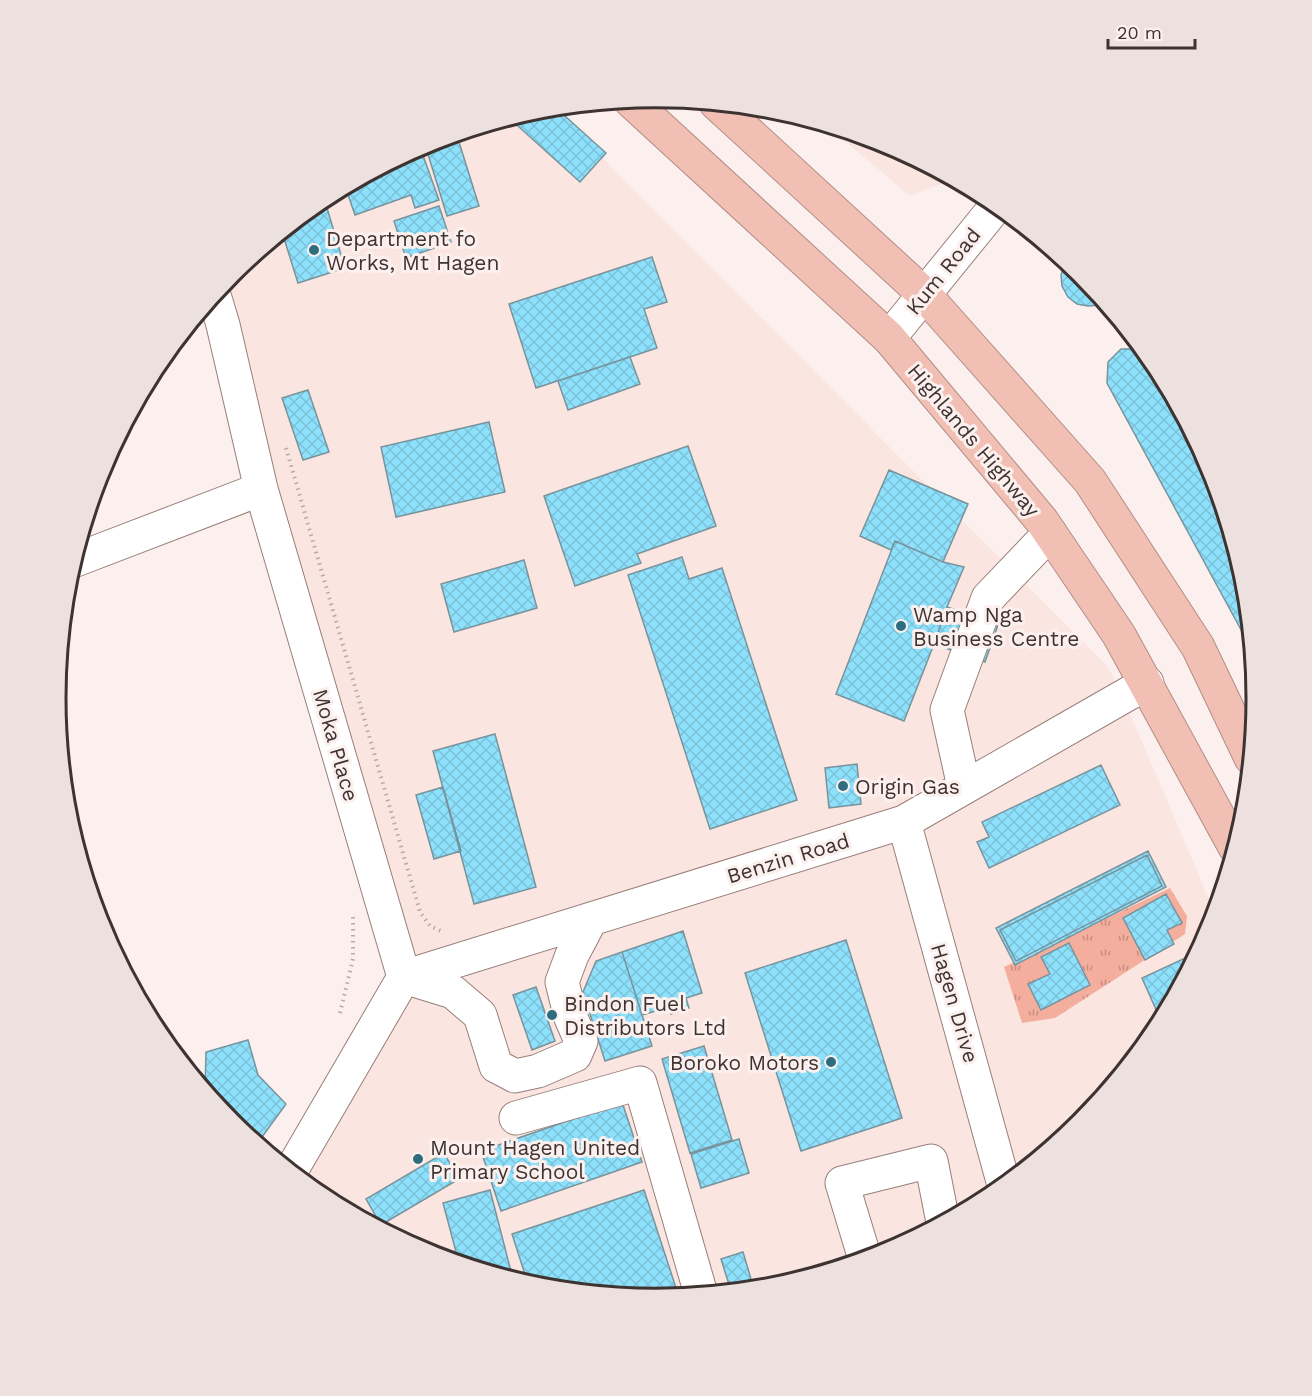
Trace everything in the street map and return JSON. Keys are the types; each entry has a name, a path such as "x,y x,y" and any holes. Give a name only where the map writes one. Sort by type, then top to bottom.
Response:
{"highway":[{"name":"Highlands Highway","path":"639,108 889,338 1042,521 1119,635 1229,837"},
{"path":"726,112 924,294 1090,481 1198,647 1244,744"}],"street":[{"name":"Kum Road","path":"889,338 991,212"},
{"name":"Moka Place","path":"216,305 261,489 404,977"},
{"path":"83,557 261,489"},
{"path":"964,787 947,710 988,598 1050,533"},
{"name":"Benzin Road","path":"404,977 904,822 1147,683"},
{"name":"Hagen Drive","path":"904,822 1002,1176"},
{"path":"295,1165 404,977 453,992 480,1015 496,1066 515,1076 538,1071 575,1055 580,1041 571,1018 562,982 572,955 591,919"},
{"path":"516,1118 640,1083 699,1287"},
{"path":"862,1251 842,1183 932,1161 942,1214"}],"path":[{"path":"285,444 420,912 430,926 452,934"}],"shaded area":[{"path":"561,116 1109,668 1210,902 1185,959 1147,1026 1100,1087 1045,1142 1015,1166 984,1189 951,1209 882,1243 846,1257 771,1277 695,1287 617,1287 579,1283 541,1277 466,1257 395,1227 361,1209 328,1189 295,1164 404,977 213,308 267,254 328,207 361,187 430,153 466,139 503,128"},
{"path":"841,137 882,153 943,183 910,196"}],"green space":[{"path":"1170,888 1187,916 1185,934 1055,1018 1022,1023 1004,967"}],"building":[{"path":"564,115 606,153 580,182 517,125"},
{"path":"459,142 479,206 447,216 428,154"},
{"path":"423,156 439,200 415,208 411,195 355,215 348,195"},
{"path":"439,206 451,242 406,258 394,221"},
{"name":"Department fo Works, Mt Hagen","path":"327,208 345,268 298,283 285,240"},
{"path":"652,257 667,302 644,309 657,348 536,388 509,304"},
{"path":"1062,271 1096,305 1077,304 1068,297 1062,286"},
{"path":"1121,349 1131,349 1147,370 1185,437 1215,508 1226,545 1235,583 1242,632 1107,383 1108,362"},
{"path":"630,357 640,384 568,410 558,381"},
{"path":"308,390 329,452 303,460 282,398"},
{"path":"489,422 505,492 396,517 381,447"},
{"path":"688,446 716,526 637,554 641,563 575,586 544,496"},
{"path":"889,470 968,504 943,562 895,541 891,550 860,536"},
{"name":"Wamp Nga Business Centre","path":"895,541 943,562 964,567 904,721 836,694"},
{"path":"682,557 689,579 722,568 797,800 710,829 628,575"},
{"path":"524,560 537,608 454,632 441,584"},
{"path":"947,607 998,625 985,662 934,644"},
{"path":"495,734 536,887 474,904 433,751"},
{"name":"Origin Gas","path":"857,764 861,804 829,808 825,768"},
{"path":"1101,765 1120,805 989,868 977,842 989,837 982,822"},
{"path":"443,787 461,851 434,859 416,795"},
{"path":"1148,851 1166,887 1015,965 996,928"},
{"path":"1147,855 1162,886 1016,961 1000,930"},
{"path":"1166,894 1182,923 1167,930 1174,944 1145,960 1123,918"},
{"path":"683,931 702,993 686,998 689,1008 671,1014 669,1007 642,1015 622,952"},
{"path":"846,940 902,1118 801,1151 745,973"},
{"path":"1069,943 1090,985 1041,1010 1028,984 1050,974 1041,957"},
{"path":"622,952 652,1046 605,1061 583,992 596,961"},
{"path":"1186,958 1156,1010 1142,978"},
{"path":"536,987 555,1041 532,1050 513,995"},
{"path":"248,1040 258,1075 286,1104 262,1137 205,1079 206,1052"},
{"path":"704,1046 732,1140 690,1153 662,1059"},
{"path":"622,1102 642,1162 501,1211 481,1151"},
{"path":"739,1139 749,1173 701,1188 691,1154"},
{"path":"444,1153 459,1179 386,1222 377,1217 366,1199"},
{"path":"490,1190 511,1270 456,1253 443,1203"},
{"path":"644,1190 676,1287 617,1287 525,1273 512,1234"},
{"path":"743,1252 751,1280 729,1283 721,1259"}],"place":[{"name":"Department fo Works, Mt Hagen","path":"314,250"},
{"name":"Wamp Nga Business Centre","path":"901,626"},
{"name":"Origin Gas","path":"843,786"},
{"name":"Bindon Fuel Distributors Ltd","path":"552,1015"},
{"name":"Boroko Motors","path":"831,1062"},
{"name":"Mount Hagen United Primary School","path":"418,1159"}]}
